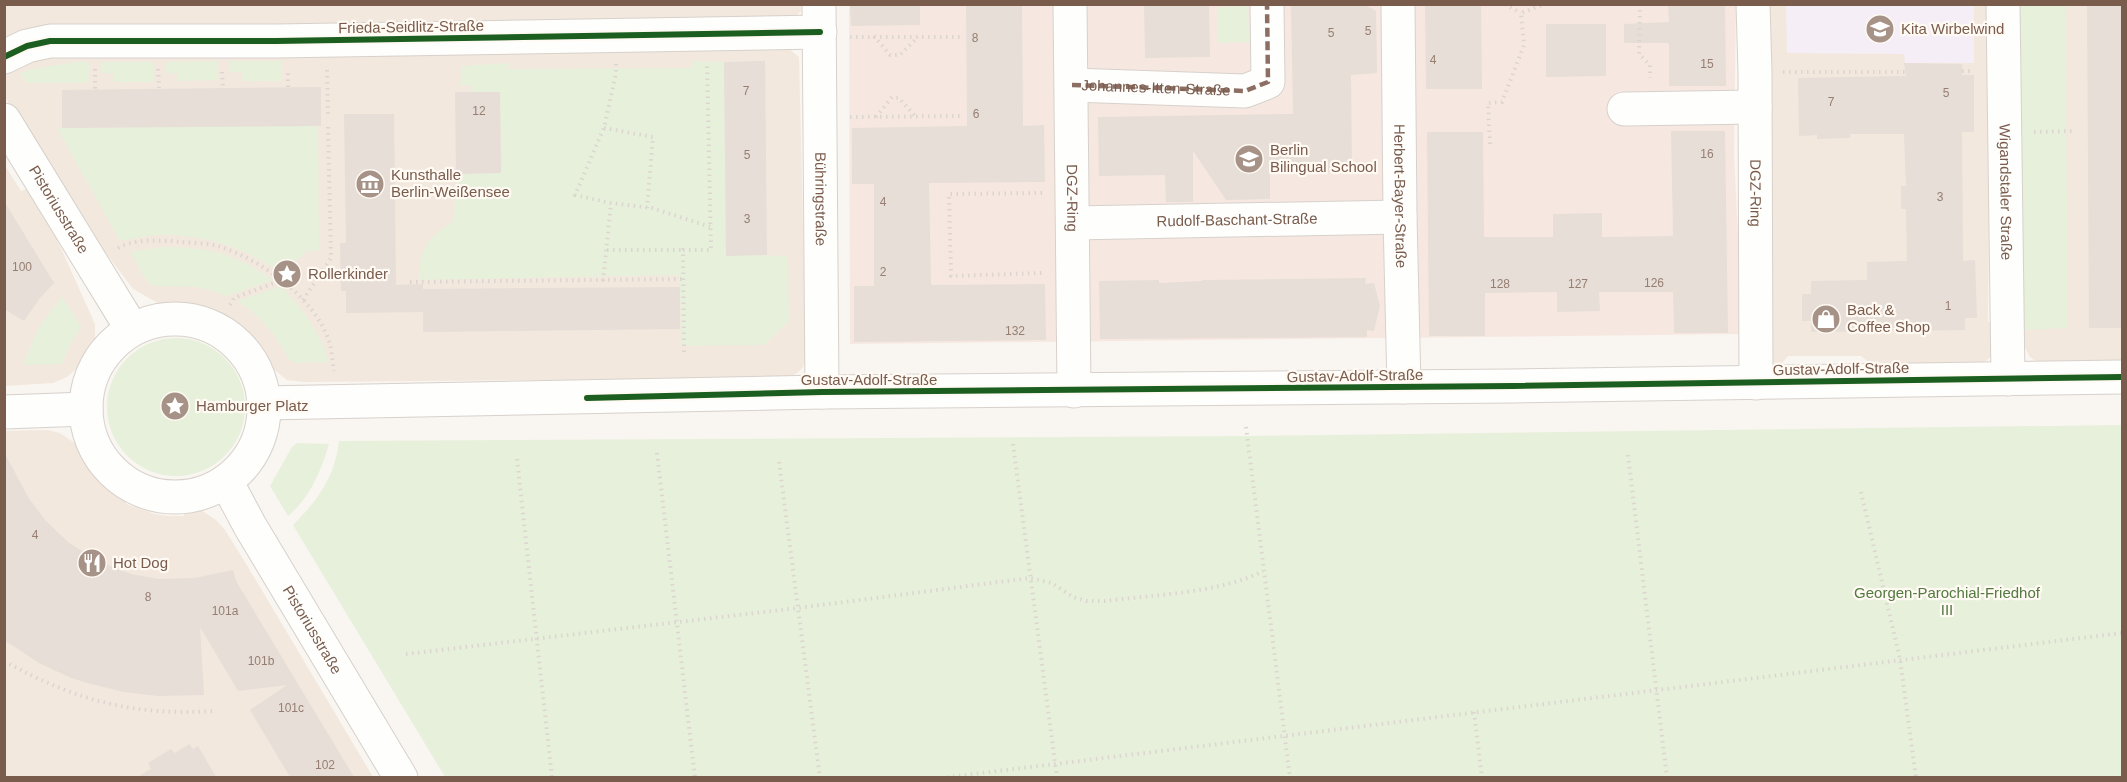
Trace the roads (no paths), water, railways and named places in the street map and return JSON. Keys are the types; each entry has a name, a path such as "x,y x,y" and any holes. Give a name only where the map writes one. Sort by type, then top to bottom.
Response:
{"street":[{"name":"DGZ-Ring","path":"1070,4 1074,391"},
{"name":"Johannes-Itten-Straße","path":"1072,85 1245,91 1268,82 1267,4"},
{"name":"Herbert-Bayer-Straße","path":"1398,4 1404,387"},
{"name":"DGZ-Ring","path":"1753,4 1756,383"},
{"name":"Wigandstaler Straße","path":"2003,4 2008,379"},
{"name":"Frieda-Seidlitz-Straße","path":"4,57 27,46 50,41 327,40 706,34 827,24"},
{"name":"Bühringstraße","path":"822,392 827,24"},
{"path":"1637,109 1755,107"},
{"name":"Pistoriusstraße","path":"4,120 132,329"},
{"name":"Rudolf-Baschant-Straße","path":"1073,208 1400,217"},
{"path":"160,320 188,320 216,328 239,346 256,369 264,403 263,426 253,453 226,481 200,493 182,497 162,496 144,491 126,482 112,470 100,455 91,438 86,409 94,372 110,347 132,329 160,320"},
{"name":"Gustav-Adolf-Straße","path":"264,403 822,392 1074,391 2122,377"},
{"path":"4,412 86,409"},
{"name":"Pistoriusstraße","path":"226,481 250,526 400,777"}],"place":[{"name":"Kita Wirbelwind","path":"1880,29"},
{"name":"Berlin Bilingual School","path":"1249,159"},
{"name":"Kunsthalle Berlin-Weißensee","path":"370,184"},
{"name":"Rollerkinder","path":"287,274"},
{"name":"Back & Coffee Shop","path":"1826,319"},
{"name":"Hamburger Platz","path":"175,406"},
{"name":"Hot Dog","path":"92,563"}],"park label":[{"name":"Georgen-Parochial-Friedhof III","path":"1947,602"}]}
